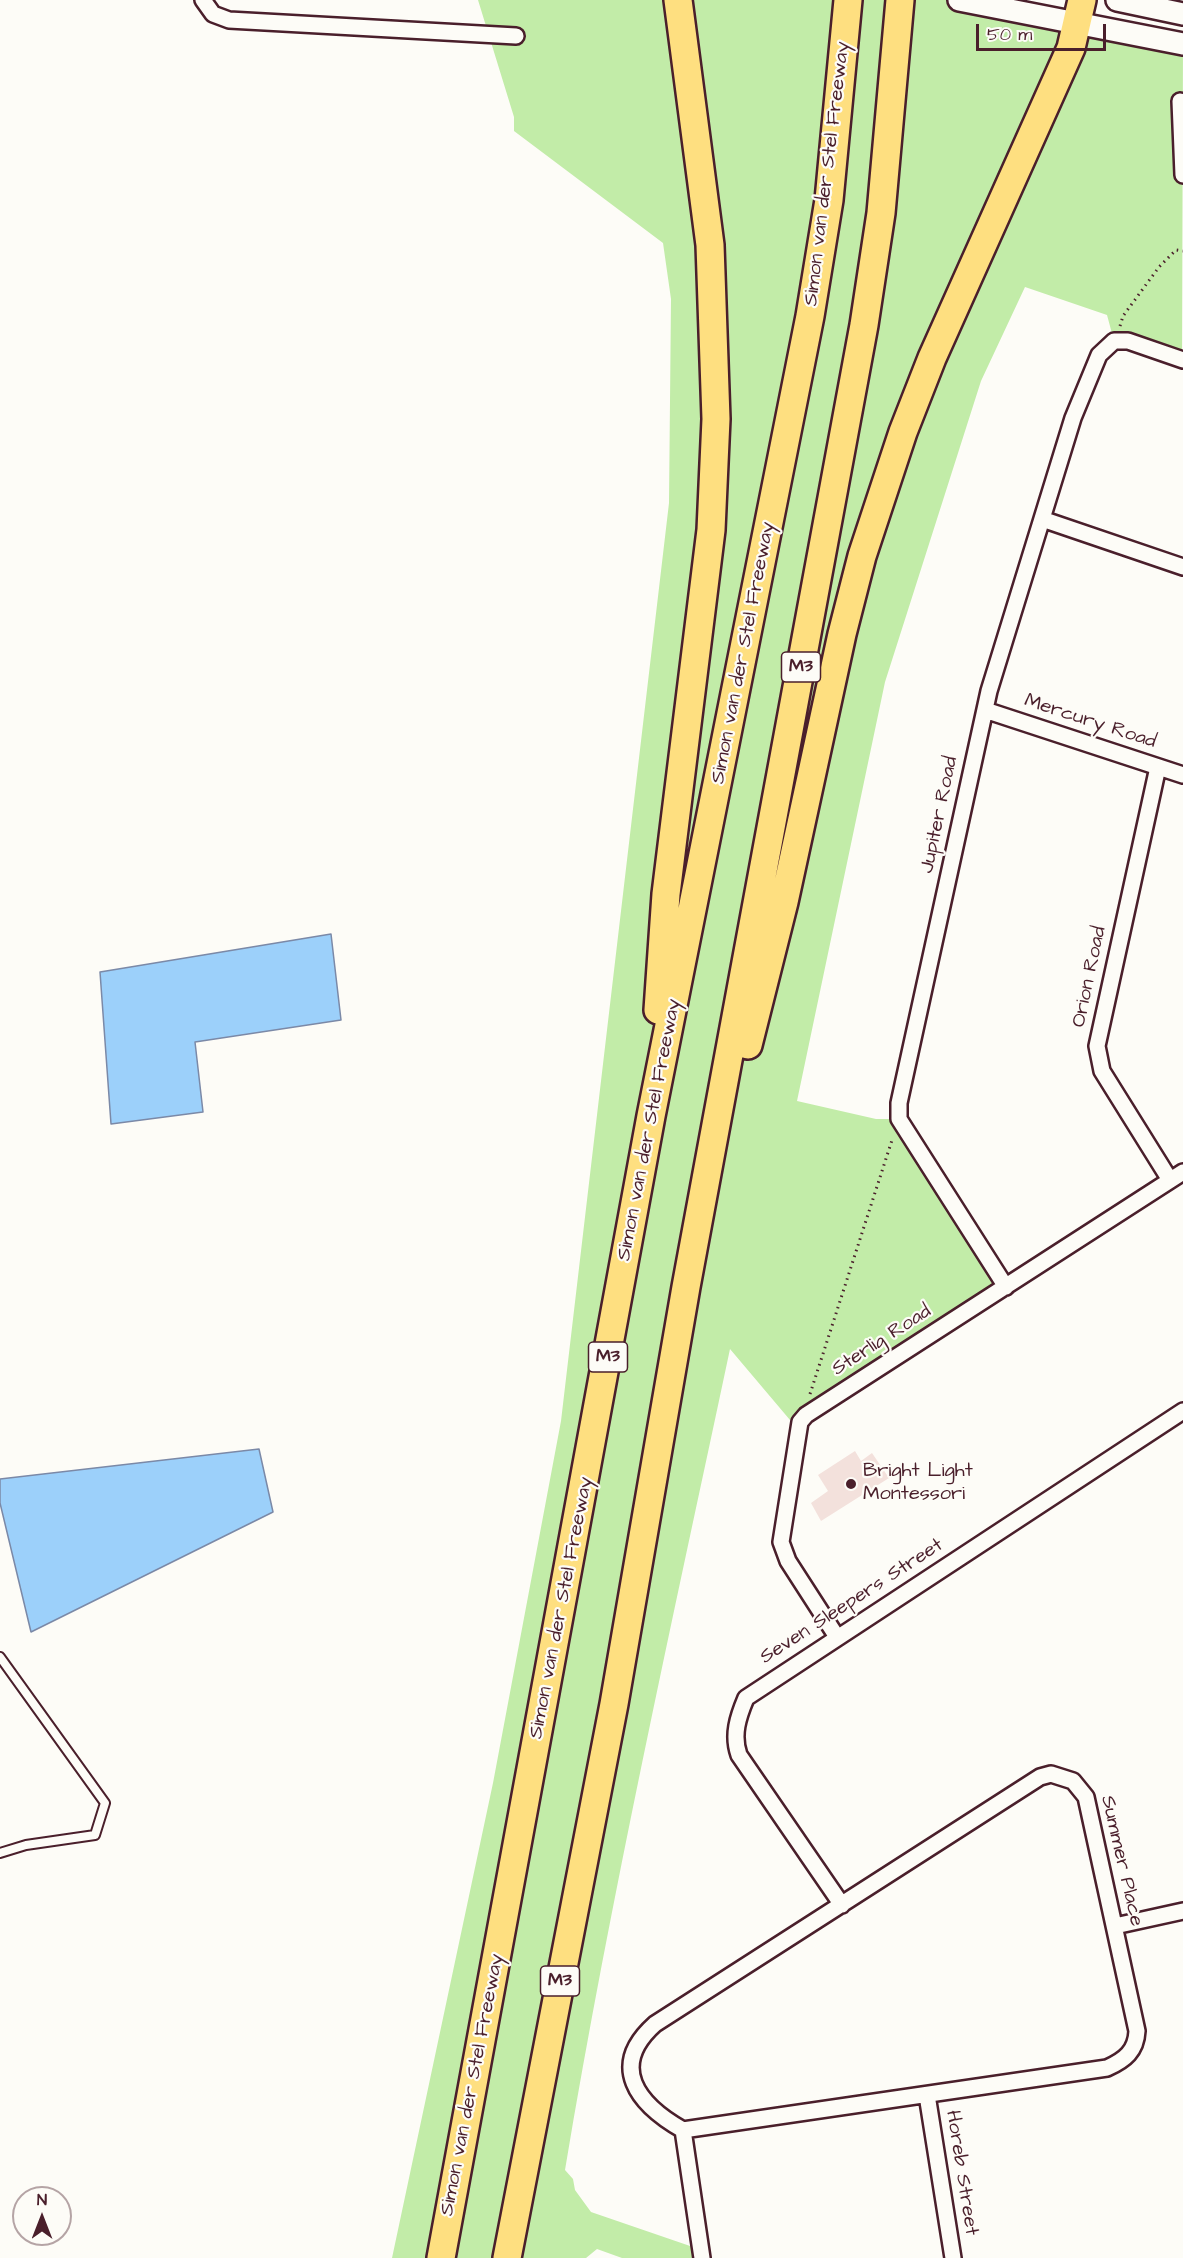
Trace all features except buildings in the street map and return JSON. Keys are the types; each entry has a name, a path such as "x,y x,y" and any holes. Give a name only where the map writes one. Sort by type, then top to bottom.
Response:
{"highway":[{"path":"651,1116 666,894 711,530 716,419 710,245 678,0"},
{"name":"Simon van der Stel Freeway","path":"441,2258 651,1116 810,316 829,200 848,0"},
{"name":"M3","path":"507,2258 614,1704 659,1438 864,325 881,213 900,0"},
{"path":"711,1157 725,1130 741,1075 784,902 842,634 862,556 903,432 932,358 1071,48 1080,12"}],"main road":[{"path":"959,0 1080,12 1183,44"},
{"path":"1117,0 1183,14"}],"street":[{"path":"203,0 213,14 229,20 516,36"},
{"path":"1180,101 1183,175"},
{"path":"1114,341 1128,341 1183,356"},
{"name":"Jupiter Road","path":"899,1119 901,1091 985,710 1072,418 1099,355 1114,341"},
{"path":"1042,519 1183,567"},
{"name":"Mercury Road","path":"985,710 1183,775"},
{"name":"Orion Road","path":"1158,766 1098,1046 1102,1071 1177,1176"},
{"path":"899,1119 1006,1287"},
{"name":"Sterlig Road","path":"800,1422 806,1415 1177,1176"},
{"name":"Seven Sleepers Street","path":"842,1905 739,1755 736,1746 738,1722 746,1698 1183,1411"},
{"path":"800,1422 781,1542 788,1561 837,1637"},
{"name":"Summer Place","path":"1051,1774 1073,1781 1086,1797 1137,2031 1137,2040 1128,2056 1107,2068 683,2130 666,2121 646,2103 633,2080 630,2063 640,2038 655,2024 842,1905 1040,1777 1051,1774"},
{"path":"1114,1926 1183,1911"},
{"name":"Horeb Street","path":"927,2095 953,2258"},
{"path":"683,2130 702,2258"}],"lane":[{"path":"0,1657 105,1803 96,1835 26,1845 0,1853"}],"path":[{"path":"1114,341 1123,316 1159,267 1176,250 1183,251"},
{"path":"800,1422 899,1119"}],"shaded area":[{"name":"Bright Light Montessori","path":"855,1451 861,1461 872,1453 889,1478 821,1521 811,1503 828,1491 818,1475"}],"green space":[{"path":"478,0 959,0 1183,44 1182,359 1114,341 1107,315 1025,287 981,381 885,682 797,1101 876,1119 899,1119 1006,1287 800,1422 790,1420 730,1349 622,1861 565,2170 573,2179 575,2190 591,2212 693,2247 694,2258 622,2258 597,2249 586,2258 392,2258 493,1783 561,1421 669,503 671,299 663,243 514,131 514,117"}],"water":[{"path":"331,934 341,1020 195,1042 203,1112 111,1124 100,972"},
{"path":"259,1449 273,1512 31,1632 0,1503 0,1479"}],"place":[{"name":"Bright Light Montessori","path":"851,1484"}]}
